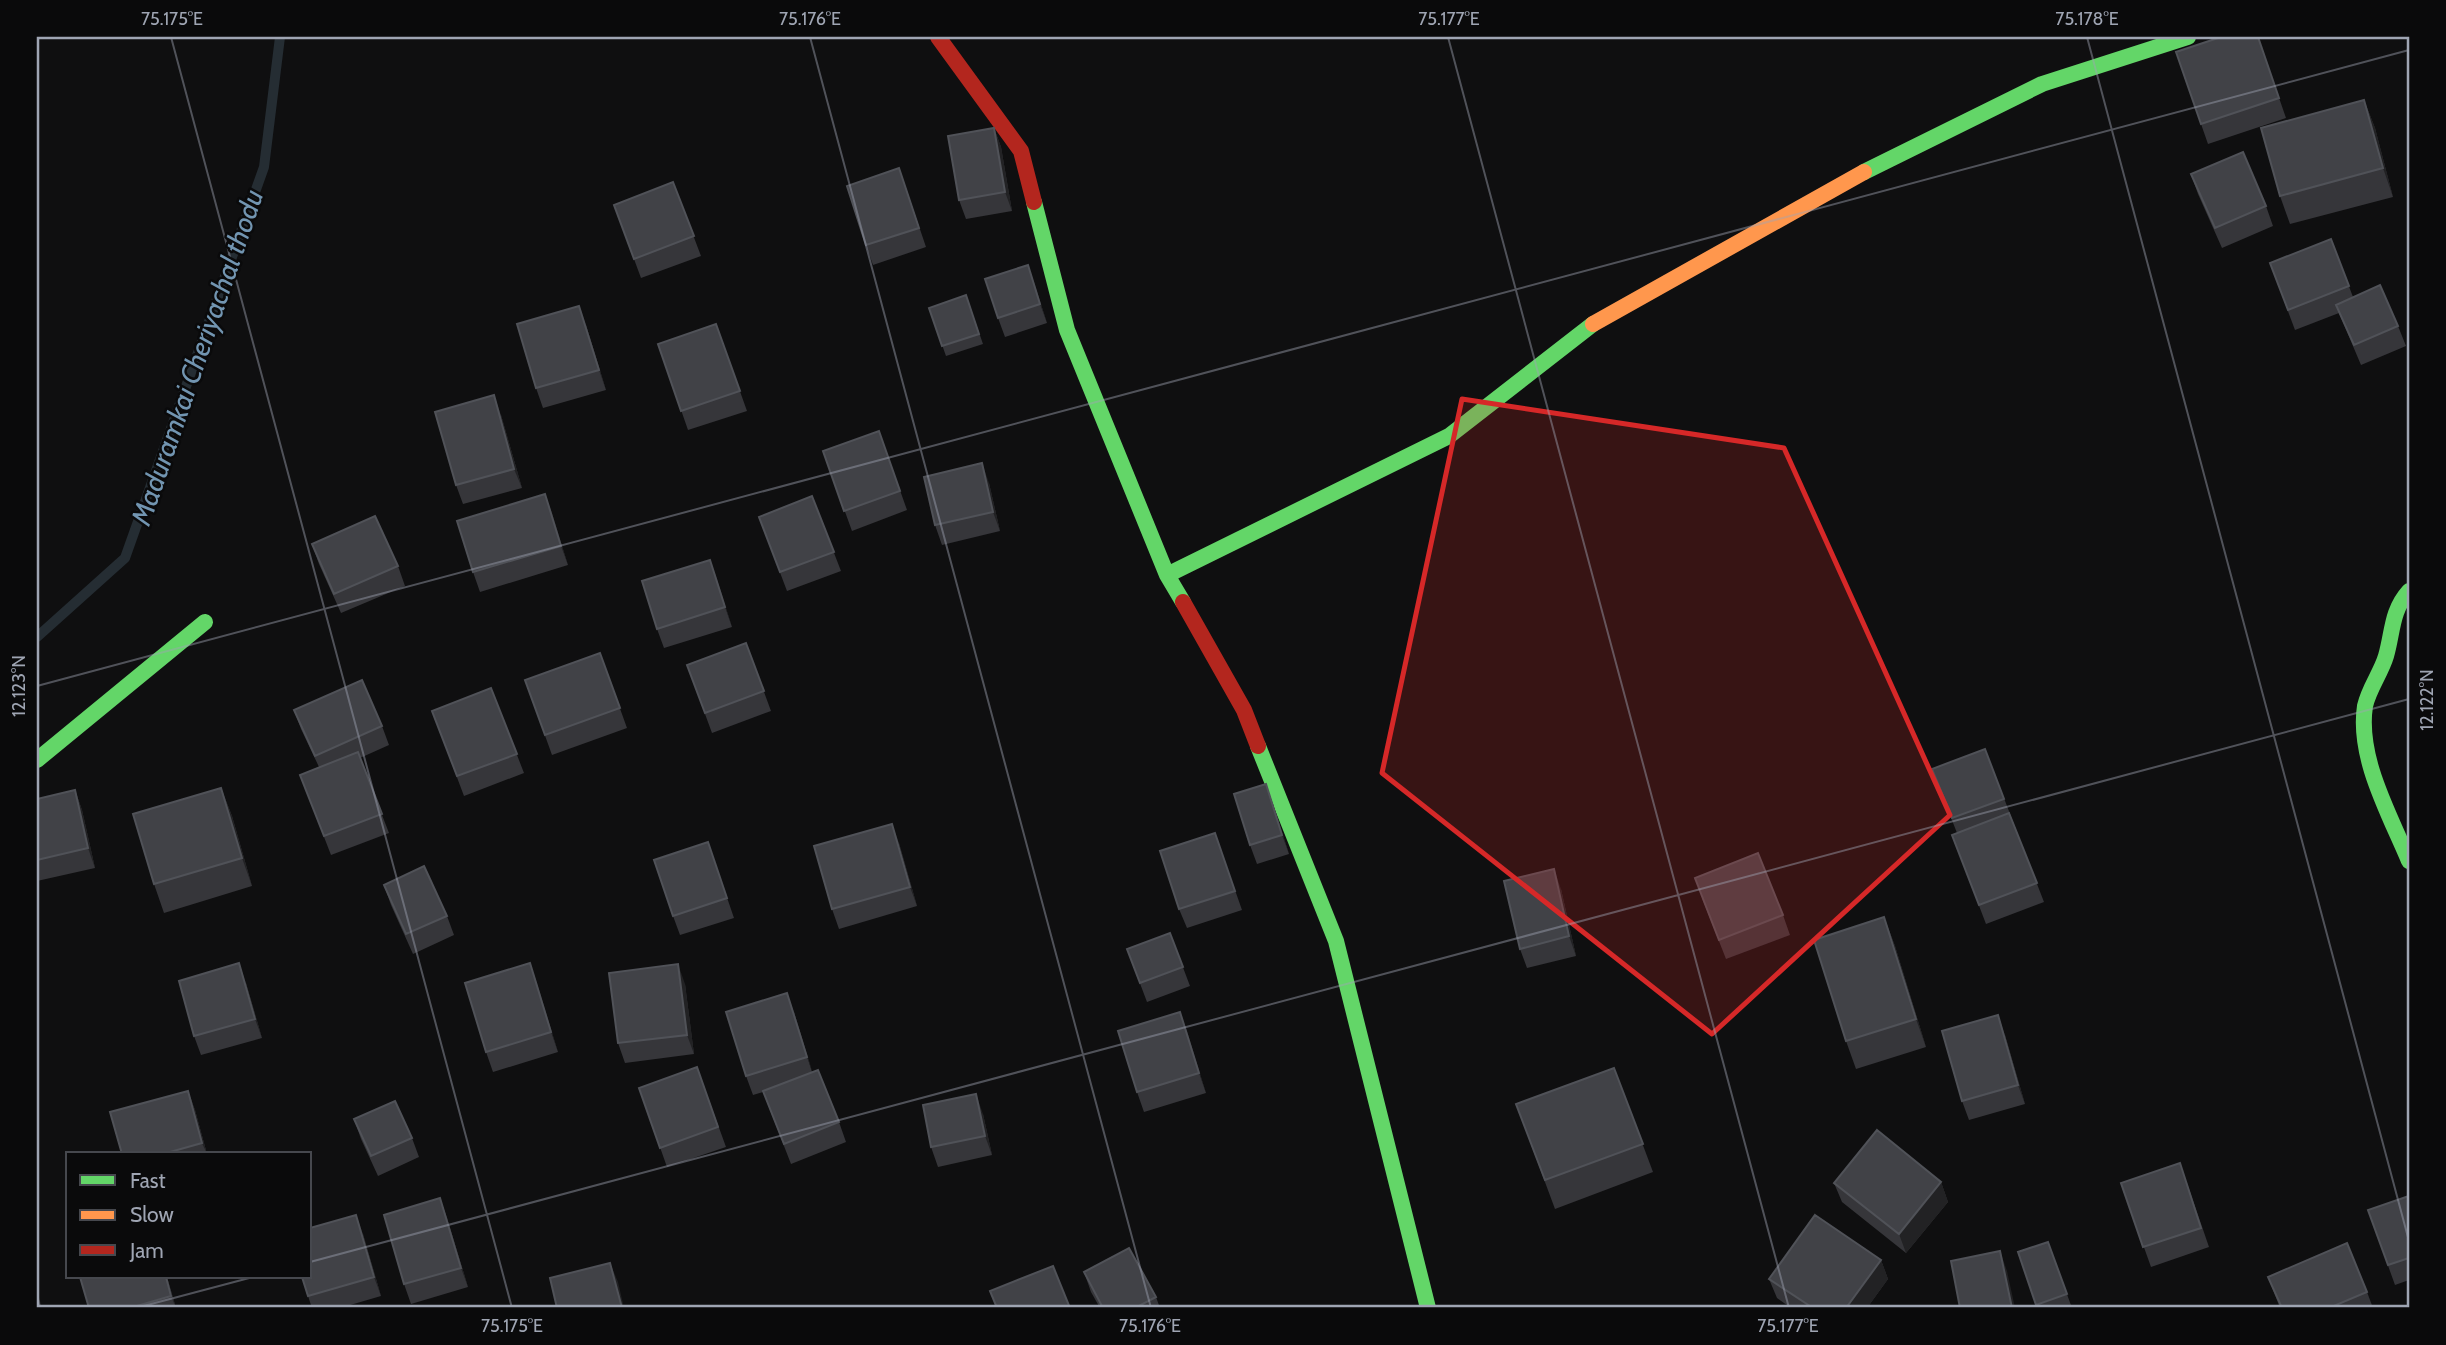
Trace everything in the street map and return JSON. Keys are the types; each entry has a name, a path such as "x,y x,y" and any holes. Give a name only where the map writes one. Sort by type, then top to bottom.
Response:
{"street":[{"path":"937,37 1021,151 1067,330 1167,575 1244,710 1336,941 1428,1308"},
{"path":"1167,575 1449,436 1587,328 1830,189 2042,84 2188,37"},
{"path":"2409,591 2393,612 2391,640 2384,668 2365,706 2364,732 2409,861"},
{"path":"37,760 205,621"}],"highlighted area":[{"path":"1462,399 1784,448 1950,815 1712,1034 1382,773"}],"building":[{"path":"2221,37 2258,37 2279,98 2201,124 2176,52"},
{"path":"2364,100 2383,168 2280,196 2261,128"},
{"path":"994,128 1005,192 959,200 948,136"},
{"path":"2243,152 2266,206 2215,228 2191,174"},
{"path":"899,168 919,228 866,245 847,186"},
{"path":"673,182 694,236 634,259 614,205"},
{"path":"2331,239 2349,286 2288,310 2270,263"},
{"path":"1028,265 1040,304 998,318 985,279"},
{"path":"2380,285 2398,326 2354,345 2336,305"},
{"path":"966,295 979,334 942,346 929,308"},
{"path":"579,306 599,370 536,388 517,324"},
{"path":"716,324 740,391 681,411 658,344"},
{"path":"494,395 514,469 456,485 435,412"},
{"path":"879,431 900,491 844,511 823,451"},
{"path":"982,463 993,512 935,525 924,477"},
{"path":"545,494 561,546 473,572 457,521"},
{"path":"812,496 834,552 780,572 759,517"},
{"path":"375,516 398,566 334,594 312,544"},
{"path":"710,560 725,607 657,629 642,581"},
{"path":"746,643 764,691 705,713 687,665"},
{"path":"600,653 620,708 545,735 525,680"},
{"path":"362,680 382,726 315,756 294,710"},
{"path":"491,688 517,754 457,776 432,711"},
{"path":"1985,749 2004,799 1952,818 1932,769"},
{"path":"358,752 382,814 324,836 300,775"},
{"path":"1266,784 1282,835 1250,845 1234,794"},
{"path":"221,788 242,858 154,884 133,814"},
{"path":"75,790 88,848 37,860 37,799"},
{"path":"2009,813 2037,883 1979,905 1952,835"},
{"path":"892,824 910,887 832,909 814,846"},
{"path":"1215,833 1235,891 1179,909 1160,851"},
{"path":"708,842 727,898 673,916 654,860"},
{"path":"1758,853 1783,915 1719,940 1695,878"},
{"path":"424,866 447,916 406,934 384,885"},
{"path":"1554,869 1569,936 1520,949 1504,881"},
{"path":"1884,917 1916,1019 1846,1041 1814,940"},
{"path":"1170,933 1183,967 1140,983 1127,949"},
{"path":"239,963 255,1019 194,1036 179,981"},
{"path":"530,963 551,1032 486,1052 465,983"},
{"path":"678,964 687,1035 618,1043 609,973"},
{"path":"787,993 807,1057 746,1076 726,1012"},
{"path":"1180,1012 1199,1073 1137,1092 1118,1031"},
{"path":"1998,1015 2018,1085 1962,1101 1942,1031"},
{"path":"697,1067 718,1127 660,1148 639,1088"},
{"path":"1614,1068 1643,1144 1545,1180 1516,1104"},
{"path":"818,1070 839,1122 784,1144 763,1091"},
{"path":"188,1091 202,1143 170,1152 121,1152 110,1112"},
{"path":"976,1094 985,1136 931,1147 923,1105"},
{"path":"395,1101 412,1138 371,1156 354,1119"},
{"path":"1877,1130 1941,1182 1899,1234 1834,1183"},
{"path":"2180,1163 2201,1228 2143,1247 2121,1183"},
{"path":"2409,1196 2409,1258 2388,1265 2368,1210"},
{"path":"440,1198 461,1268 404,1284 384,1215"},
{"path":"356,1215 374,1277 308,1296 302,1278 312,1278 312,1227"},
{"path":"1815,1215 1881,1260 1846,1308 1813,1308 1769,1279"},
{"path":"2048,1242 2067,1294 2036,1305 2018,1252"},
{"path":"2347,1243 2367,1292 2329,1308 2282,1308 2268,1277"},
{"path":"1129,1248 1156,1297 1135,1308 1103,1308 1084,1272"},
{"path":"2000,1251 2012,1308 1960,1308 1951,1261"},
{"path":"610,1263 622,1308 557,1308 550,1278"},
{"path":"1053,1266 1070,1308 997,1308 990,1291"},
{"path":"80,1278 166,1278 171,1296 130,1308 89,1308"}],"waterway":[{"name":"Maduramkai Cheriyachal thodu","path":"37,637 125,558 264,167 280,37"}],"traffic: fast":[{"path":"1864,172 2042,84 2188,37"},
{"path":"1034,202 1067,330 1167,575 1183,602"},
{"path":"1167,575 1449,436 1593,324"},
{"path":"2409,591 2399,606 2386,656 2367,699 2364,726 2370,766 2409,861"},
{"path":"37,760 205,622"},
{"path":"1258,746 1336,941 1428,1308"}],"traffic: slow":[{"path":"1593,324 1864,172"}],"traffic: jam":[{"path":"938,37 1021,151 1034,202"},
{"path":"1183,602 1244,710 1258,746"}]}
